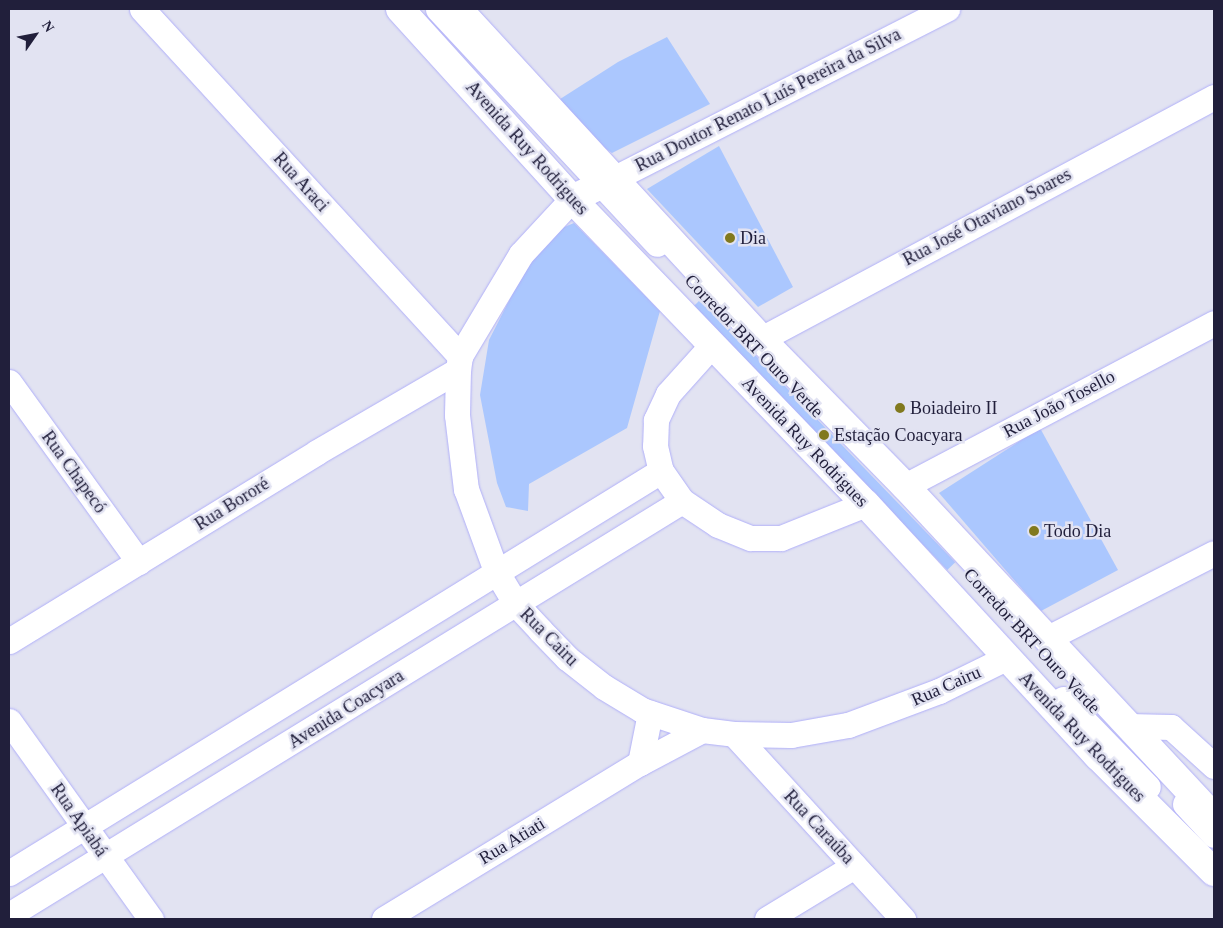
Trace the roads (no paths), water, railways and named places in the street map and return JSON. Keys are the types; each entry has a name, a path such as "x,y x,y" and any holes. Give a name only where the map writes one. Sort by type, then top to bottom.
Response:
{"main road":[{"name":"Avenida Ruy Rodrigues","path":"400,9 593,189 760,339 905,486 1027,648 1214,872"},
{"name":"Avenida Ruy Rodrigues","path":"458,9 711,346 866,504 1027,648 1128,726 1214,817"}],"street":[{"name":"Rua Araci","path":"142,9 459,363"},
{"name":"Corredor BRT Ouro Verde","path":"418,9 593,189"},
{"name":"Corredor BRT Ouro Verde","path":"438,9 593,189 681,300 1214,835"},
{"name":"Rua Doutor Renato Luís Pereira da Silva","path":"593,189 947,9"},
{"name":"Rua José Otaviano Soares","path":"760,339 1214,97"},
{"name":"Rua Cairu","path":"593,189 521,254 459,363 457,415 466,489 496,572 515,603 566,658 604,687 650,712 702,730 734,734 791,735 848,725 939,691 1214,552"},
{"name":"Rua João Tosello","path":"905,486 1214,323"},
{"path":"711,346 668,394 656,420 655,446 661,471 682,501 718,526 751,538 781,538 866,504"},
{"name":"Rua Bororé","path":"9,641 459,363"},
{"name":"Rua Chapecó","path":"9,382 139,562"},
{"path":"9,873 661,471"},
{"name":"Avenida Coacyara","path":"9,914 106,858 682,501"},
{"name":"Corredor BRT Ouro Verde","path":"1027,648 1214,857"},
{"path":"640,763 650,712"},
{"name":"Rua Apiabá","path":"9,721 151,919"},
{"path":"1128,726 1171,727 1214,766"},
{"name":"Rua Atiati","path":"384,919 640,763 702,730"},
{"name":"Rua Caraúba","path":"734,734 903,919"},
{"path":"767,919 854,866"}],"place":[{"name":"Dia","path":"730,238"},
{"name":"Boiadeiro II","path":"900,408"},
{"name":"Estação Coacyara","path":"824,435"},
{"name":"Todo Dia","path":"1034,531"}]}
